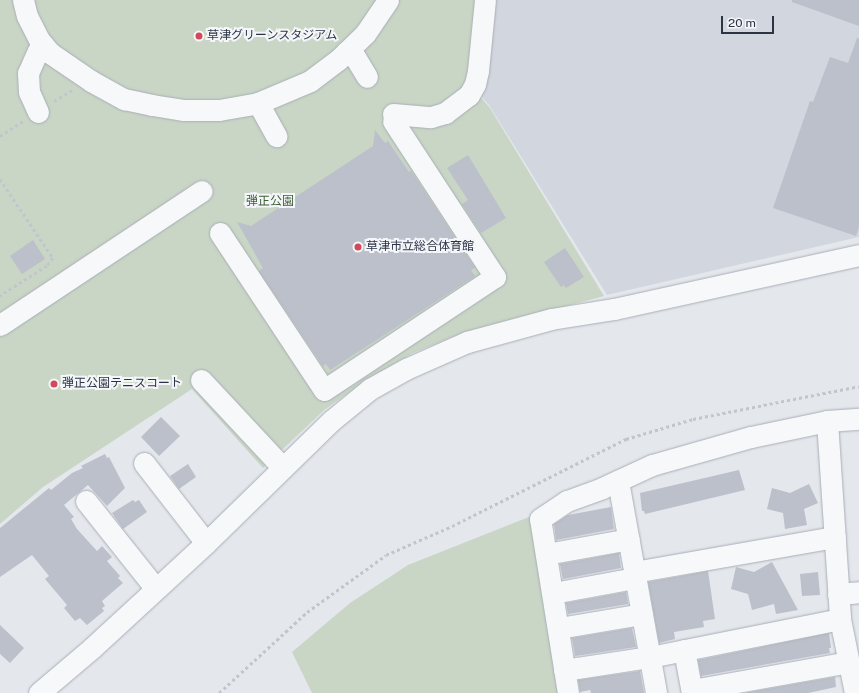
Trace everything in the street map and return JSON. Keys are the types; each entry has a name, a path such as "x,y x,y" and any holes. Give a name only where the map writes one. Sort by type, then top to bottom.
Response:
{"street":[{"path":"24,0 27,16 43,45 50,53 66,65 124,99 183,110 219,110 258,104 310,81 338,60 365,34 388,0"},
{"path":"220,233 324,390 495,277 393,117 431,117 445,113 469,95 475,84 478,71 485,0"},
{"path":"38,112 29,92 28,74 38,51 43,45"},
{"path":"346,52 355,57 367,76"},
{"path":"258,104 276,136"},
{"path":"0,325 202,192"},
{"path":"39,693 92,648 206,543 284,468 330,421 370,389 406,369 468,342 551,319 614,309 859,255"},
{"path":"201,380 284,468"},
{"path":"568,693 559,628 540,519 568,501 618,481 652,465 751,437 827,421 859,419"},
{"path":"827,421 840,618 855,693"},
{"path":"144,464 206,543"},
{"path":"618,481 656,693"},
{"path":"86,501 156,589"},
{"path":"553,593 635,575 834,537"},
{"path":"546,554 628,539"},
{"path":"838,594 859,592"},
{"path":"559,628 642,614"},
{"path":"564,670 650,657 840,618"},
{"path":"684,650 692,692 849,662"}],"path":[{"path":"0,179 52,258 47,266 0,296"},
{"path":"219,693 307,612 386,555 452,526 626,439 693,418 859,386"}],"shaded area":[{"path":"492,0 859,0 859,237 607,295 489,105 478,93"}],"green space":[{"name":"弾正公園","path":"0,0 490,0 477,93 490,108 604,296 458,335 413,353 371,377 324,410 263,468 192,389 43,487 0,524"},
{"path":"534,515 563,693 312,693 292,652 350,603 408,565"}],"building":[{"path":"792,0 859,0 859,26 792,2"},
{"path":"857,38 859,38 859,227 856,236 773,208 810,101 813,102 830,57 848,63"},
{"name":"草津市立総合体育館","path":"375,130 385,143 388,141 409,172 411,171 475,268 471,270 475,276 330,370 326,364 323,366 259,271 263,268 237,222 251,226 373,146"},
{"path":"468,155 506,218 481,233 462,204 468,200 447,168"},
{"path":"33,240 45,259 22,274 10,256"},
{"path":"565,248 584,277 566,288 564,285 561,287 544,262"},
{"path":"161,417 180,436 159,456 141,437"},
{"path":"105,454 107,458 109,457 125,488 107,506 88,485 64,505 74,517 71,519 77,529 97,551 102,546 112,557 107,561 120,576 118,578 123,583 102,601 105,606 102,608 104,611 87,625 80,618 75,621 64,608 67,605 45,579 49,576 32,555 0,577 0,528 49,488 51,490 72,473 83,468 81,466"},
{"path":"188,464 196,477 179,489 170,476"},
{"path":"739,470 745,490 645,514 644,511 642,511 640,493"},
{"path":"809,484 818,503 804,509 807,525 785,529 783,513 767,509 772,488 790,493"},
{"path":"133,500 135,502 139,500 147,512 123,529 112,513"},
{"path":"611,507 614,529 556,540 554,524 568,515"},
{"path":"619,553 621,568 563,579 560,564"},
{"path":"772,562 798,610 776,614 774,604 752,610 748,594 731,589 736,567 754,572"},
{"path":"708,571 715,619 703,621 704,627 674,632 675,639 659,643 648,582"},
{"path":"818,572 820,595 802,596 800,574"},
{"path":"626,592 628,604 568,614 566,603"},
{"path":"0,625 24,648 10,663 0,654"},
{"path":"632,628 636,647 575,656 572,638"},
{"path":"829,633 831,648 829,648 830,653 701,676 698,660"},
{"path":"640,671 644,693 591,693 590,690 580,692 578,680"},
{"path":"835,677 836,687 808,693 744,693"}],"place":[{"name":"草津グリーンスタジアム","path":"199,36"},
{"name":"草津市立総合体育館","path":"358,247"},
{"name":"弾正公園テニスコート","path":"54,384"}]}
